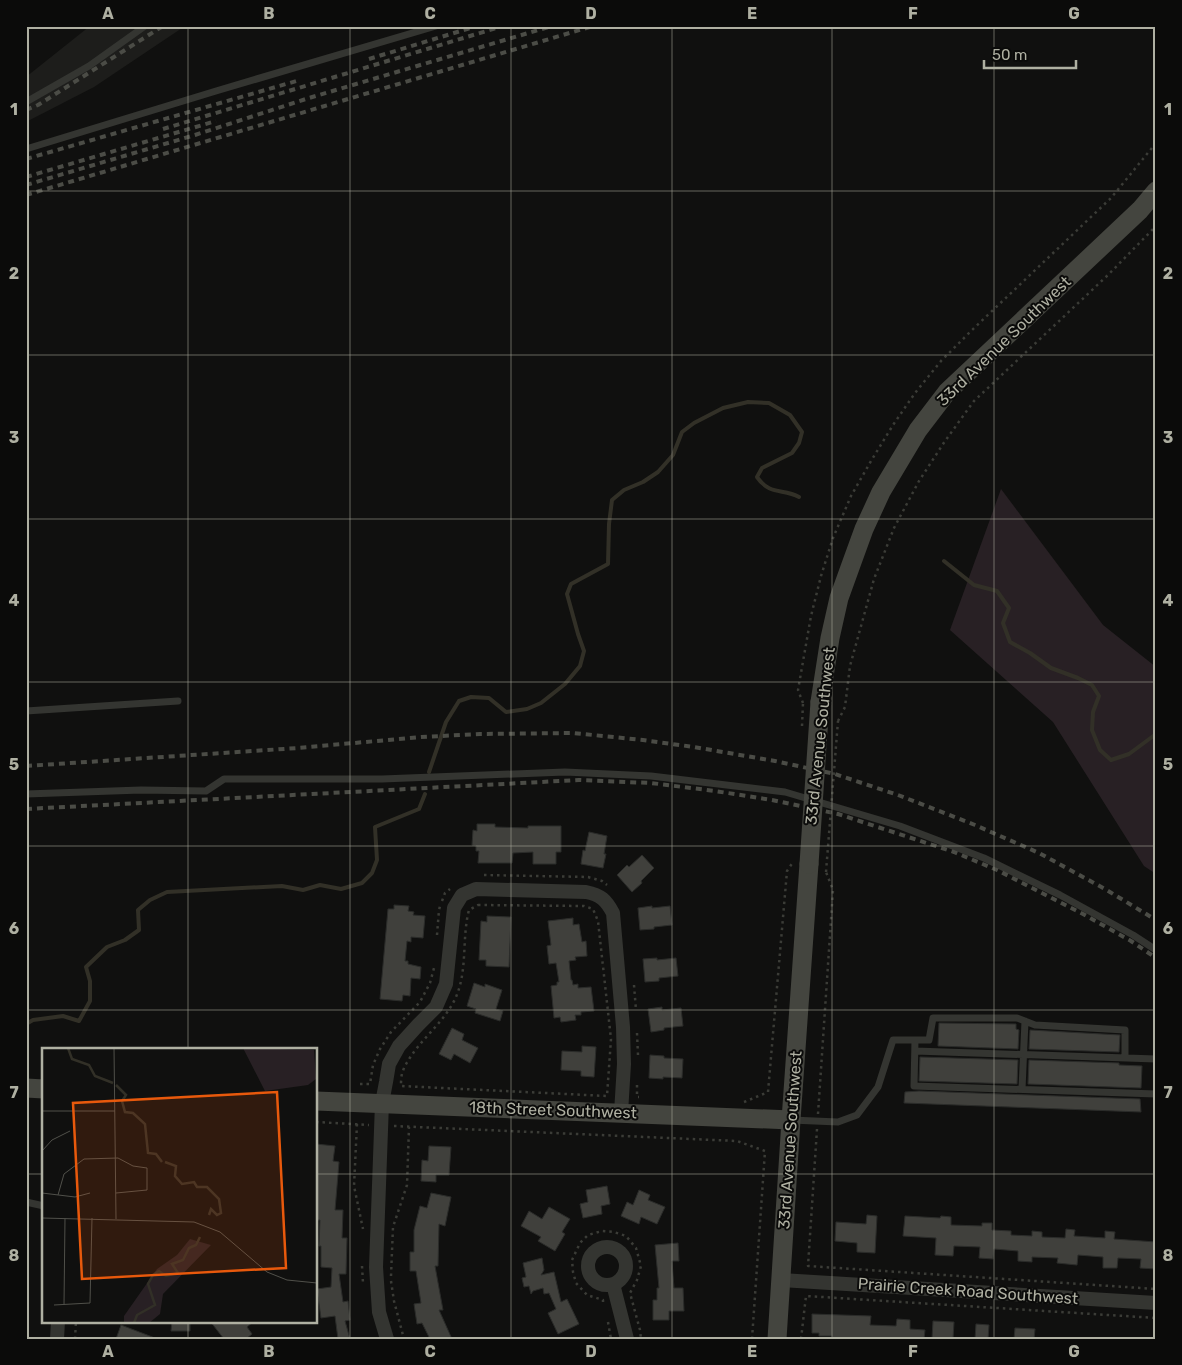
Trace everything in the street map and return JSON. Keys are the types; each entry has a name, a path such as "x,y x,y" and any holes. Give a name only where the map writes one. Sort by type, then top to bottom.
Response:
{"street":[{"name":"33rd Avenue Southwest","path":"778,1339 820,702 830,638 839,598 864,529 881,492 918,430 948,392 1140,210 1156,191"},
{"path":"387,1339 379,1312 376,1267 382,1103 390,1064 400,1046 436,1007 446,984 454,908 462,895 476,889 586,892 597,894 607,902 613,913 623,1027 624,1064 621,1113"},
{"path":"26,1088 42,1089"},
{"name":"18th Street Southwest","path":"318,1100 791,1120"},
{"name":"Prairie Creek Road Southwest","path":"781,1280 1156,1303"},
{"path":"613,1284 627,1339"},
{"path":"56,1339 58,1322"}],"lane":[{"path":"26,102 89,66 145,26"},
{"path":"26,149 436,26"},
{"path":"26,711 178,701"},
{"path":"26,794 141,790 206,791 224,779 382,779 565,772 651,776 784,792 900,826 984,858 1060,895 1133,935 1156,950"},
{"path":"791,1120 838,1122 857,1116 878,1087 893,1040 929,1040 933,1018 1017,1018 1035,1025 1125,1030 1125,1058"},
{"path":"1022,1089 1025,1021"},
{"path":"915,1040 914,1086 1156,1094"},
{"path":"915,1051 1156,1060"},
{"path":"26,1202 42,1206"}],"path":[{"path":"1156,226 1108,275 974,401 924,473 894,528 874,579 850,666 845,707 838,721 826,872 833,890 808,1266 1156,1289"},
{"path":"478,905 584,906 593,909 598,921 611,1039 607,1096 401,1086 403,1070 415,1050 442,1019 453,1003 461,981 469,910 478,905"},
{"path":"318,1122 373,1125"},
{"path":"357,1124 354,1186 364,1231"},
{"path":"393,1126 737,1141 765,1151 752,1339"},
{"path":"404,1339 394,1301 391,1278 393,1227 407,1185 409,1127"},
{"path":"362,1264 364,1292"},
{"path":"801,1339 806,1296 1156,1318"},
{"path":"75,1339 76,1322"}],"shaded area":[{"path":"90,26 185,26 94,87 26,122 26,77"},
{"path":"1001,489 1103,625 1156,667 1156,874 1144,866 1053,722 950,630"}],"building":[{"path":"477,824 495,824 495,827 528,828 528,826 561,826 561,852 556,852 556,864 533,864 533,852 513,853 512,863 478,863 479,851 476,851 476,846 472,845 473,830 477,831"},
{"path":"589,832 607,836 603,868 581,864"},
{"path":"642,855 654,868 632,892 617,875 627,865 629,867"},
{"path":"394,905 409,906 408,911 414,912 413,915 425,916 423,938 411,937 411,942 407,941 405,961 408,961 408,964 421,967 420,979 411,978 410,996 403,995 402,1001 380,999 388,909 394,909"},
{"path":"652,906 652,908 670,906 672,925 640,930 638,908"},
{"path":"487,916 511,917 509,967 486,966 486,960 479,960 481,921 487,922"},
{"path":"573,918 573,925 579,924 582,942 586,941 587,956 575,957 576,960 569,961 571,980 573,985 578,984 578,988 591,987 594,1011 581,1012 581,1015 575,1015 576,1020 561,1022 560,1017 554,1018 551,986 557,985 557,982 559,982 556,963 549,964 547,946 551,945 548,921"},
{"path":"657,958 657,960 676,958 678,976 659,978 659,981 645,982 643,959"},
{"path":"474,983 485,987 485,984 502,990 496,1009 503,1011 500,1021 475,1013 476,1009 467,1006"},
{"path":"662,1007 662,1010 681,1008 683,1026 664,1028 664,1030 651,1032 648,1009"},
{"path":"939,1023 1016,1024 1016,1029 1019,1030 1018,1049 938,1046"},
{"path":"452,1028 464,1034 462,1040 478,1048 470,1063 454,1054 451,1060 439,1054"},
{"path":"1030,1030 1120,1035 1119,1052 1029,1049"},
{"path":"582,1046 596,1047 594,1077 581,1076 581,1071 561,1070 562,1051 582,1052"},
{"path":"650,1055 683,1059 682,1078 649,1078"},
{"path":"920,1057 1018,1060 1017,1084 919,1081"},
{"path":"1029,1060 1119,1063 1119,1065 1142,1066 1141,1088 1028,1084"},
{"path":"905,1092 1140,1099 1141,1112 904,1103"},
{"path":"318,1144 335,1146 333,1161 339,1162 335,1210 343,1210 342,1238 347,1238 346,1274 339,1274 343,1302 348,1301 350,1320 345,1321 350,1339 338,1339 335,1316 321,1318 318,1289 331,1287 332,1268 321,1267 321,1246 319,1246 320,1220 318,1220"},
{"path":"429,1146 451,1147 449,1175 436,1175 436,1182 421,1181 422,1160 428,1161"},
{"path":"607,1186 610,1204 601,1206 602,1214 583,1218 580,1204 588,1202 586,1190"},
{"path":"639,1190 650,1195 648,1200 665,1207 657,1224 641,1217 639,1224 621,1216 627,1202 633,1205"},
{"path":"431,1193 451,1197 445,1226 439,1224 438,1266 435,1266 443,1310 439,1310 452,1339 430,1339 422,1323 417,1324 414,1304 421,1303 416,1271 410,1271 410,1252 414,1252 414,1230 420,1206 427,1208"},
{"path":"549,1207 570,1219 562,1232 565,1234 555,1251 538,1241 541,1237 521,1226 529,1211 542,1219"},
{"path":"867,1215 877,1216 875,1253 857,1252 857,1243 835,1241 836,1222 866,1224"},
{"path":"905,1216 951,1217 951,1225 982,1226 982,1223 992,1223 992,1230 1011,1231 1011,1235 1032,1236 1032,1231 1042,1232 1042,1237 1065,1238 1066,1229 1075,1230 1074,1236 1105,1238 1105,1231 1115,1232 1114,1239 1156,1242 1156,1269 1140,1268 1141,1259 1118,1258 1117,1268 1103,1268 1103,1257 1078,1255 1077,1265 1057,1263 1058,1258 1032,1257 1032,1262 1018,1261 1018,1251 994,1249 993,1259 979,1258 980,1247 954,1246 953,1256 935,1255 936,1238 903,1236"},
{"path":"678,1243 679,1261 672,1261 674,1288 683,1288 684,1311 669,1311 669,1320 653,1320 653,1300 657,1300 657,1288 659,1288 655,1245"},
{"path":"542,1258 544,1270 541,1275 554,1272 561,1302 567,1299 579,1324 558,1334 548,1313 556,1309 549,1293 544,1294 543,1288 533,1291 531,1294 529,1286 524,1287 522,1278 526,1277 523,1263"},
{"path":"812,1314 871,1316 870,1325 896,1326 897,1319 910,1320 910,1329 925,1330 924,1339 832,1339 832,1336 819,1336 819,1333 812,1333"},
{"path":"933,1321 954,1322 953,1339 932,1339"},
{"path":"172,1322 190,1322 190,1331 171,1331"},
{"path":"211,1322 253,1322 247,1327 252,1334 246,1339 224,1339"},
{"path":"976,1324 989,1325 988,1339 975,1339"},
{"path":"121,1325 155,1338 116,1339"},
{"path":"1015,1328 1035,1329 1034,1339 1014,1339"}],"waterway":[{"path":"429,772 446,722 459,701 471,697 489,698 506,712 527,709 541,703 565,684 580,666 584,651 567,594 571,584 608,564 612,500 624,490 643,482 658,472 673,455 682,432 694,423 723,408 748,402 769,403 790,415 802,432 799,443 792,453 762,468 757,477 767,487 799,497"},
{"path":"944,561 974,585 997,591 1009,608 1003,623 1010,642 1051,668 1092,685 1099,696 1093,712 1092,730 1100,750 1111,760 1129,754 1156,734"},
{"path":"26,1024 33,1020 63,1016 79,1021 90,1001 90,981 86,967 107,947 125,940 139,930 138,910 150,900 167,892 282,886 303,890 320,885 341,889 362,883 372,873 377,860 375,827 419,809 425,794"}],"railway":[{"path":"26,110 38,105 163,26"},
{"path":"369,59 477,26"},
{"path":"163,129 503,26"},
{"path":"26,185 552,26"},
{"path":"26,195 593,26"},
{"path":"26,159 300,80"},
{"path":"26,177 216,121"},
{"path":"26,766 480,734 573,733 643,740 775,761 835,774 898,795 975,825 1039,853 1105,889 1156,920"},
{"path":"26,809 579,780 651,783 715,791 772,800 838,814 954,852 997,870 1083,914 1131,941 1156,958"}]}
